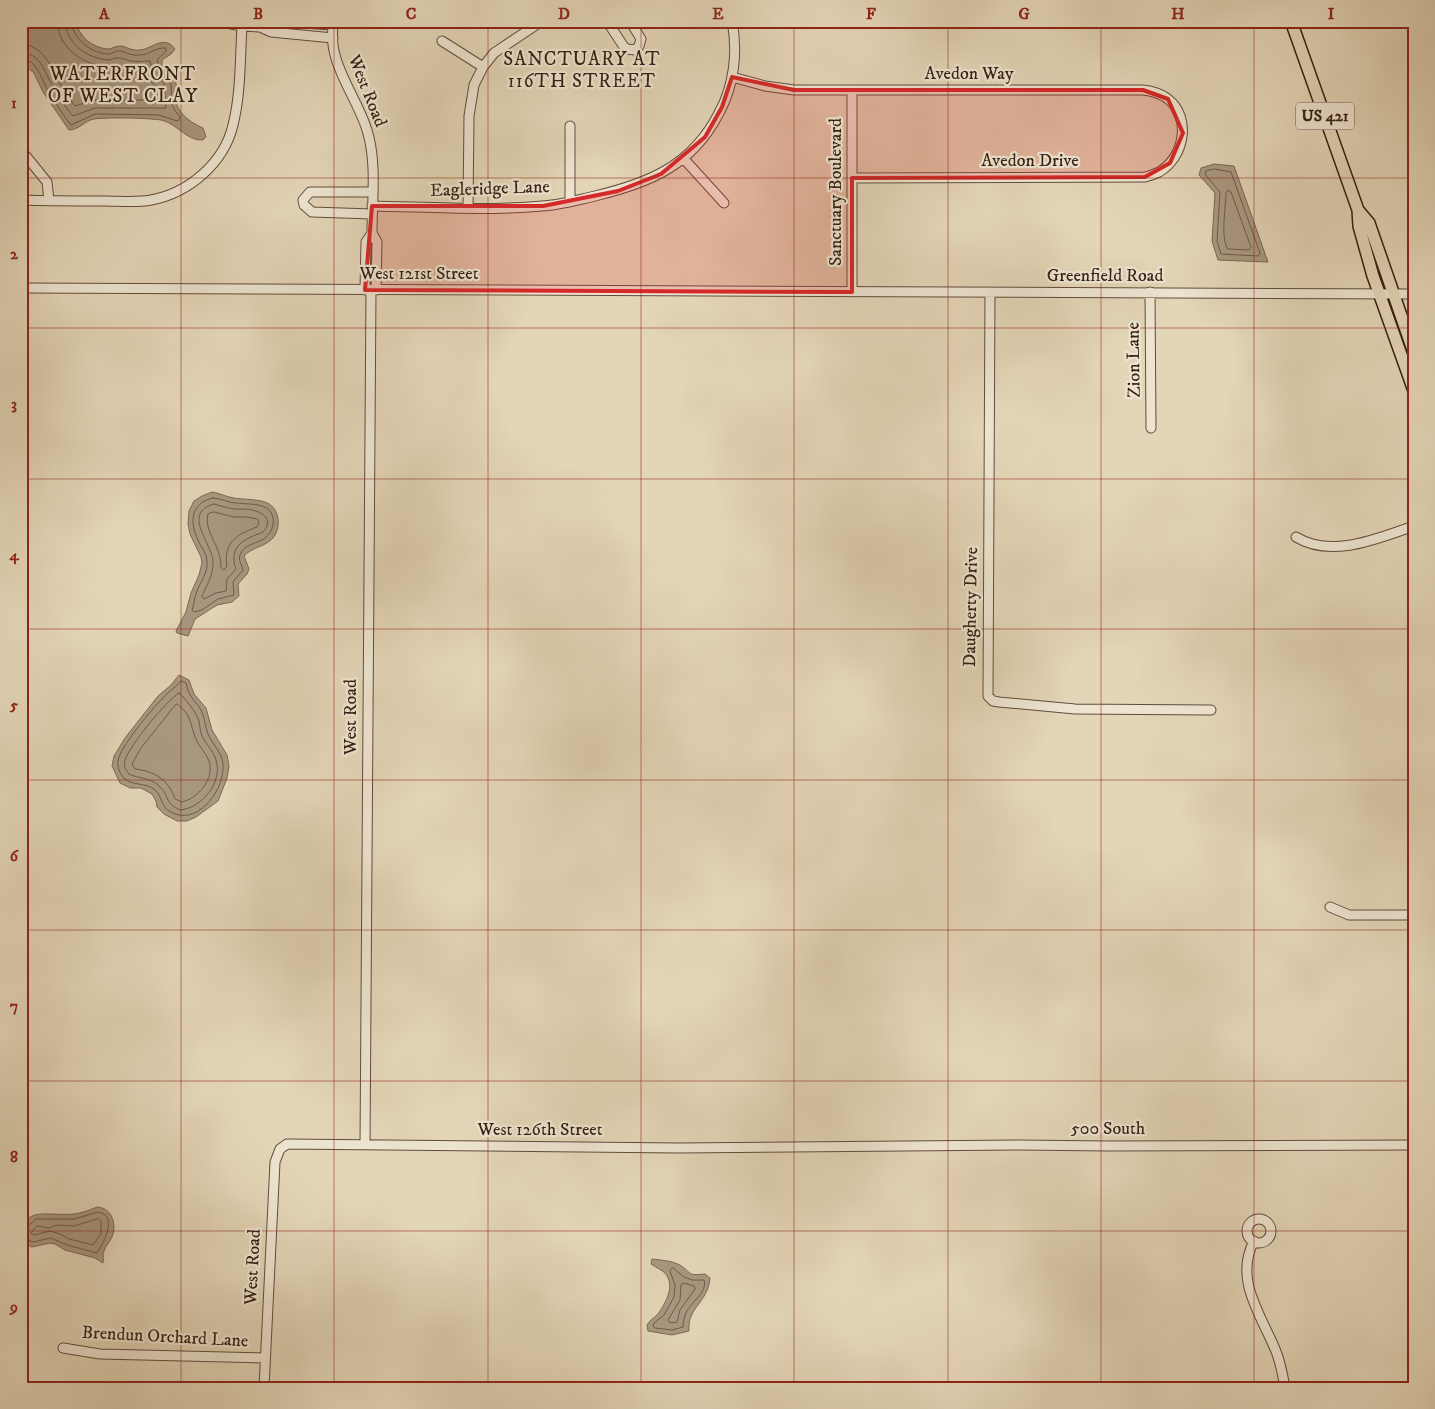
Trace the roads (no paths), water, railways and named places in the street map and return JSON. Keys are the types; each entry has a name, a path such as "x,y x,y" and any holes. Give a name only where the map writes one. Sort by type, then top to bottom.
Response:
{"main road":[{"name":"US 421","path":"1291,21 1358,210 1359,226 1379,293 1414,391"},
{"name":"US 421","path":"1358,210 1369,223 1414,353"}],"street":[{"path":"215,21 260,27 271,32 333,38"},
{"path":"260,27 272,21 334,23"},
{"path":"468,208 469,111 474,85 483,67 494,54 542,21"},
{"path":"607,21 624,46 627,49 634,50 639,46 641,39 630,21"},
{"name":"Eagleridge Lane","path":"372,192 310,192 303,200 304,206 312,212 543,206 641,184 661,174 684,158 705,137 715,122 722,108 732,77 735,41 732,21"},
{"name":"West Road","path":"334,23 335,54 342,77 367,130 372,161 372,233 377,242 371,290 365,1145"},
{"path":"21,200 148,200 172,194 191,183 220,155 233,126 237,106 242,26"},
{"path":"442,41 483,67"},
{"name":"Avedon Way","path":"732,77 778,89 852,91 1142,90 1156,92 1168,99 1175,107 1183,133"},
{"name":"Sanctuary Boulevard","path":"852,91 852,292"},
{"path":"570,126 570,201"},
{"name":"Avedon Drive","path":"852,178 1145,177 1159,172 1170,163 1178,152 1183,133"},
{"path":"21,150 46,182 49,200"},
{"path":"684,158 724,203"},
{"name":"West 121st Street","path":"21,288 817,292"},
{"name":"Greenfield Road","path":"817,292 1414,294"},
{"name":"Daugherty Drive","path":"990,292 988,696 999,702 1075,709 1212,710"},
{"name":"Zion Lane","path":"1150,292 1151,428"},
{"path":"1296,537 1312,545 1348,545 1379,538 1414,526"},
{"path":"1330,907 1349,915 1414,914"},
{"name":"West 126th Street","path":"280,1149 287,1144 296,1143 679,1148 801,1146"},
{"name":"500 South","path":"801,1146 1414,1145"},
{"name":"West Road","path":"264,1388 275,1162 280,1149"},
{"path":"1254,1241 1246,1260 1248,1286 1278,1355 1285,1388"},
{"name":"Brendun Orchard Lane","path":"63,1348 100,1354 265,1358"}],"water":[{"path":"21,21 75,21 87,41 105,49 121,46 140,50 162,42 171,45 175,49 162,60 162,67 172,74 175,79 176,102 181,112 189,120 203,128 206,137 203,140 197,140 167,122 147,119 94,119 76,129 69,130 43,92 34,73 21,62"},
{"path":"1214,164 1234,166 1268,262 1218,260 1212,241 1215,193 1199,175 1201,168"},
{"path":"212,492 267,503 276,512 278,527 277,532 270,541 244,556 249,569 238,584 239,596 232,602 217,605 195,619 188,636 176,631 186,612 202,563 190,534 188,524 189,511 194,501"},
{"path":"179,675 189,680 194,694 206,708 212,730 227,755 229,766 227,778 218,801 196,817 187,821 177,821 164,814 157,807 152,794 141,788 130,788 120,783 112,766 114,756 125,738 158,696"},
{"path":"97,1207 106,1210 110,1214 114,1227 111,1239 103,1252 103,1263 95,1258 65,1250 55,1244 50,1243 32,1247 21,1242 25,1222 37,1214 74,1214"},
{"path":"652,1259 674,1263 692,1274 705,1274 710,1278 706,1293 691,1316 689,1331 672,1335 648,1331 647,1325 663,1307 670,1287 665,1273 651,1264"}],"district":[{"name":"SANCTUARY AT 116TH STREET","path":"582,70"},
{"name":"WATERFRONT OF WEST CLAY","path":"123,85"}]}
